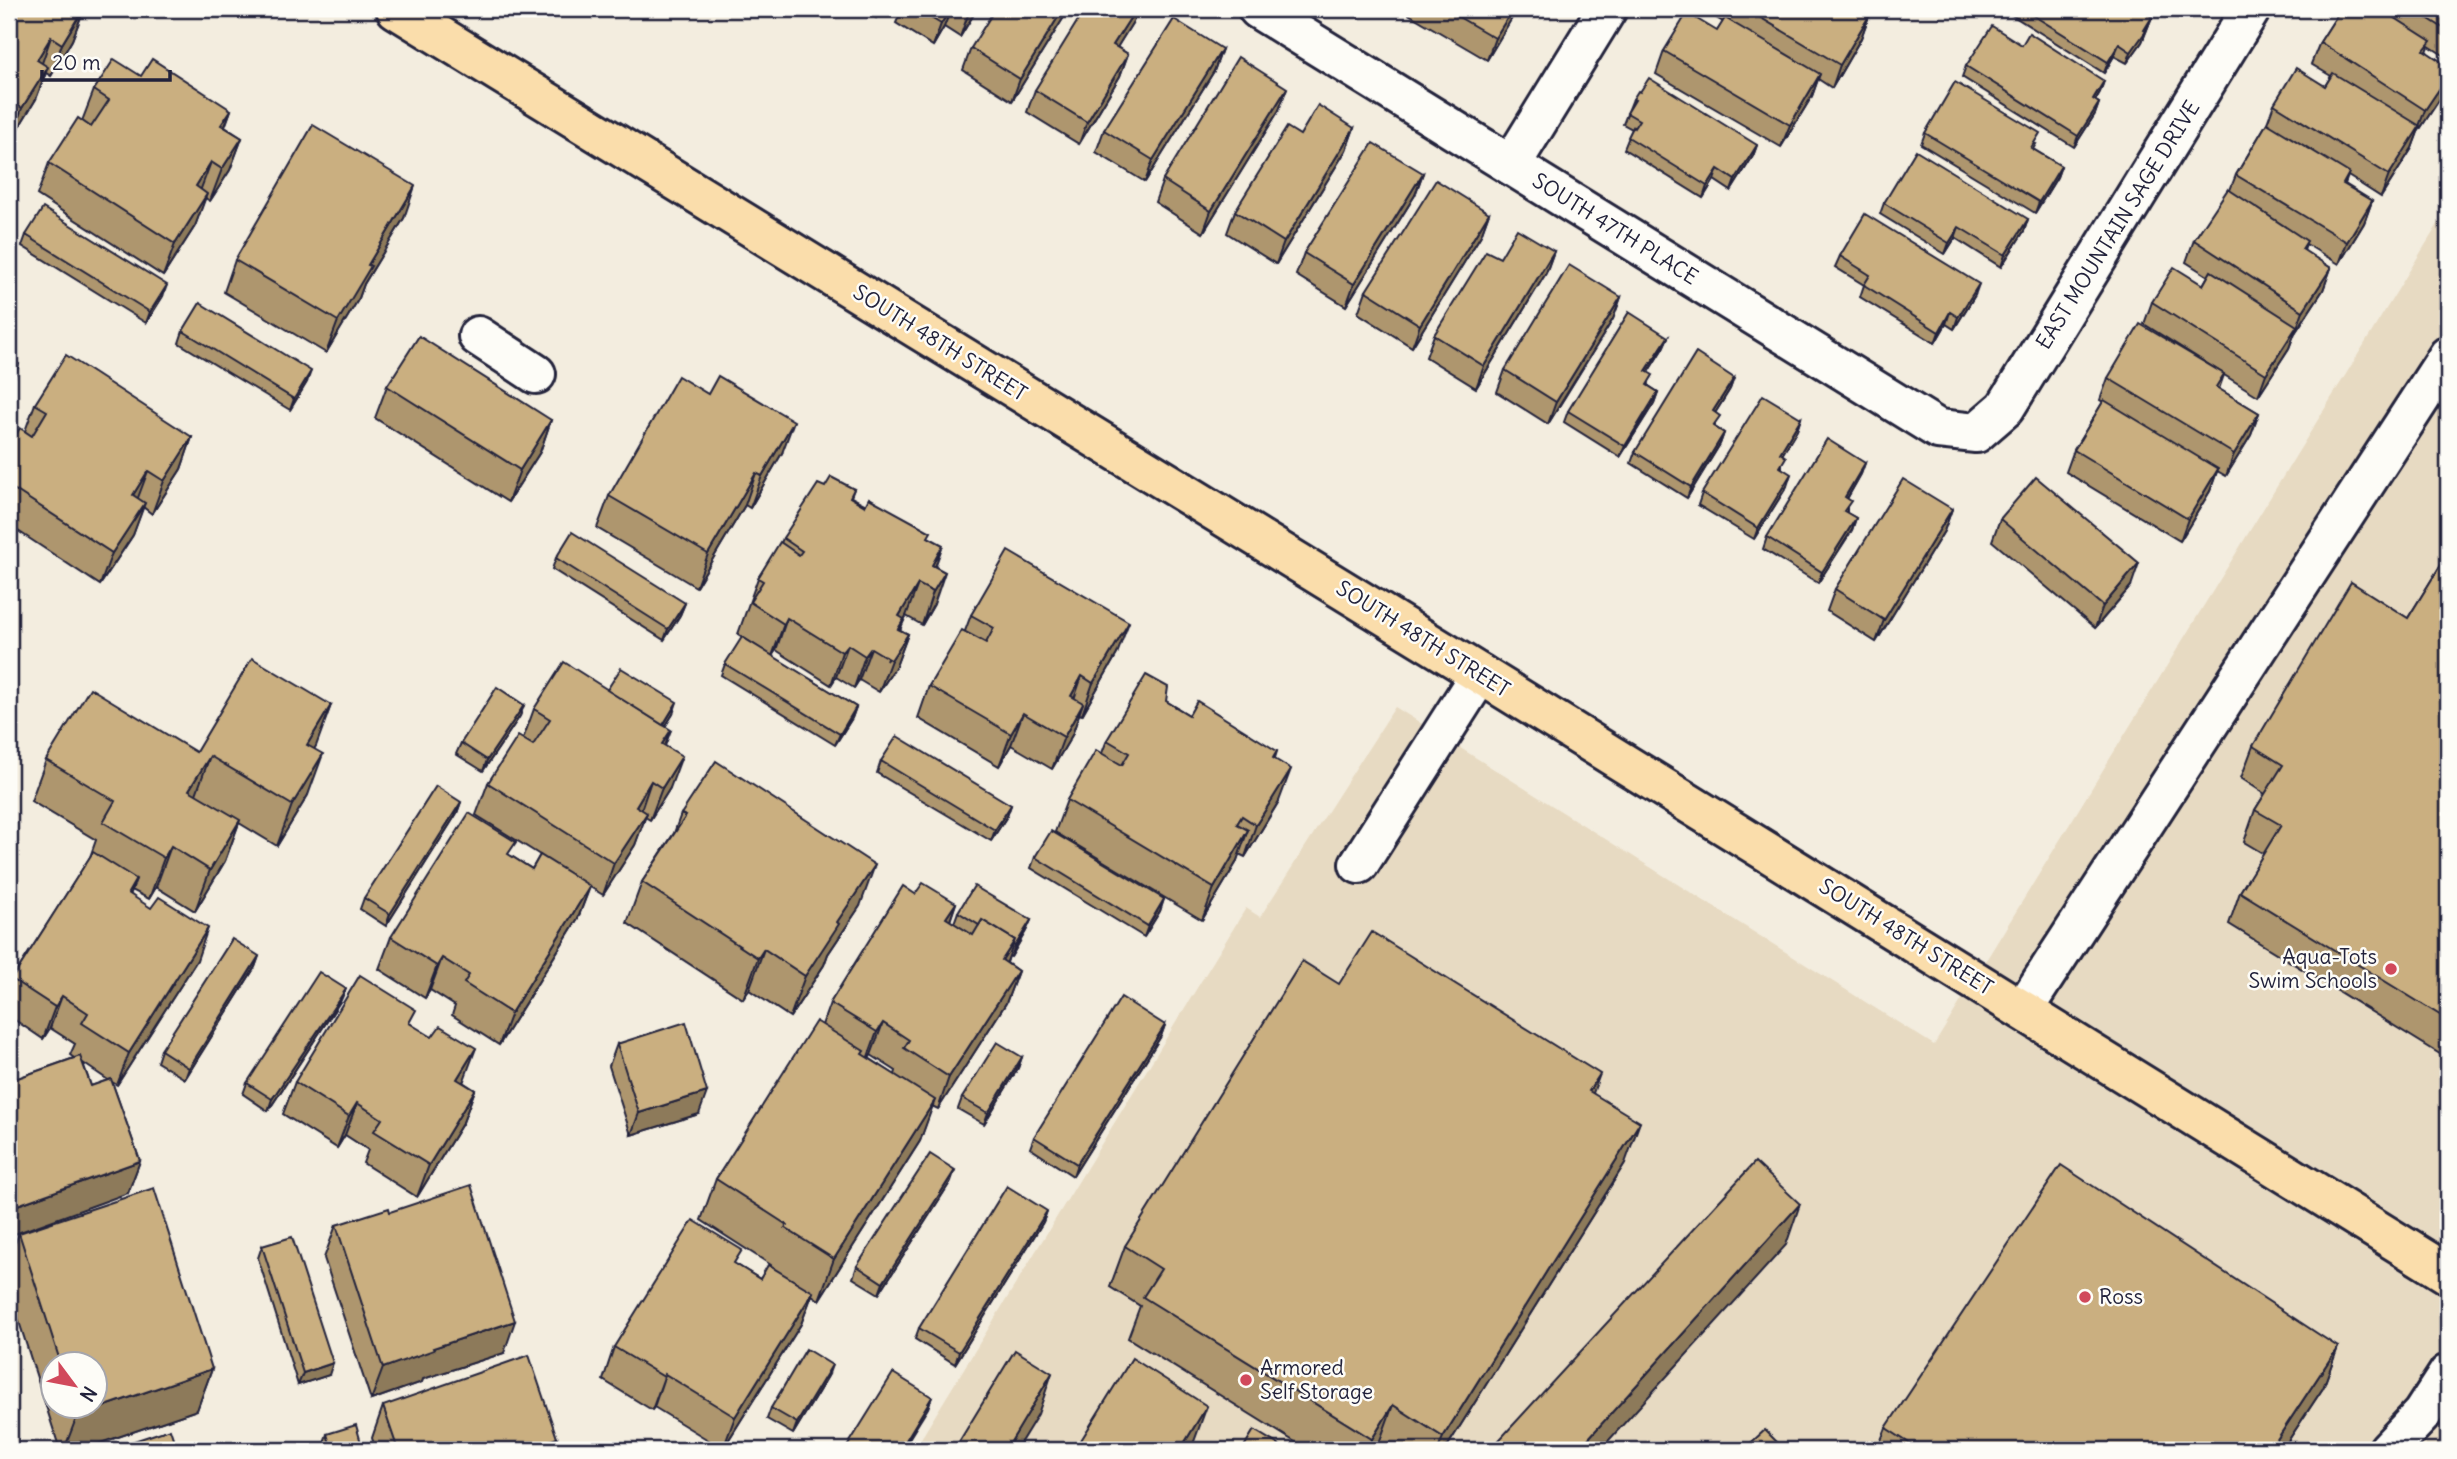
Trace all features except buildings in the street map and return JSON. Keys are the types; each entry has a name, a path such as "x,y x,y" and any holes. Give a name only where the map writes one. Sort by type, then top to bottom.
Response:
{"main road":[{"name":"SOUTH 48TH STREET","path":"396,9 1480,674 2448,1274"}],"street":[{"name":"SOUTH 47TH PLACE","path":"1258,9 1938,429 1976,433"},
{"path":"1511,165 1607,9"},
{"name":"EAST MOUNTAIN SAGE DRIVE","path":"1976,433 2005,408 2251,9"},
{"path":"478,337 536,374"},
{"path":"2023,1010 2448,356"},
{"path":"1359,864 1480,674"},
{"path":"2388,1450 2422,1414 2448,1374"}],"shaded area":[{"path":"2448,208 2448,1450 914,1450 1246,908 1260,917 1395,707 1934,1045"}],"place":[{"name":"Aqua-Tots Swim Schools","path":"2391,969"},
{"name":"Ross","path":"2085,1297"},
{"name":"Armored Self Storage","path":"1246,1380"}]}
